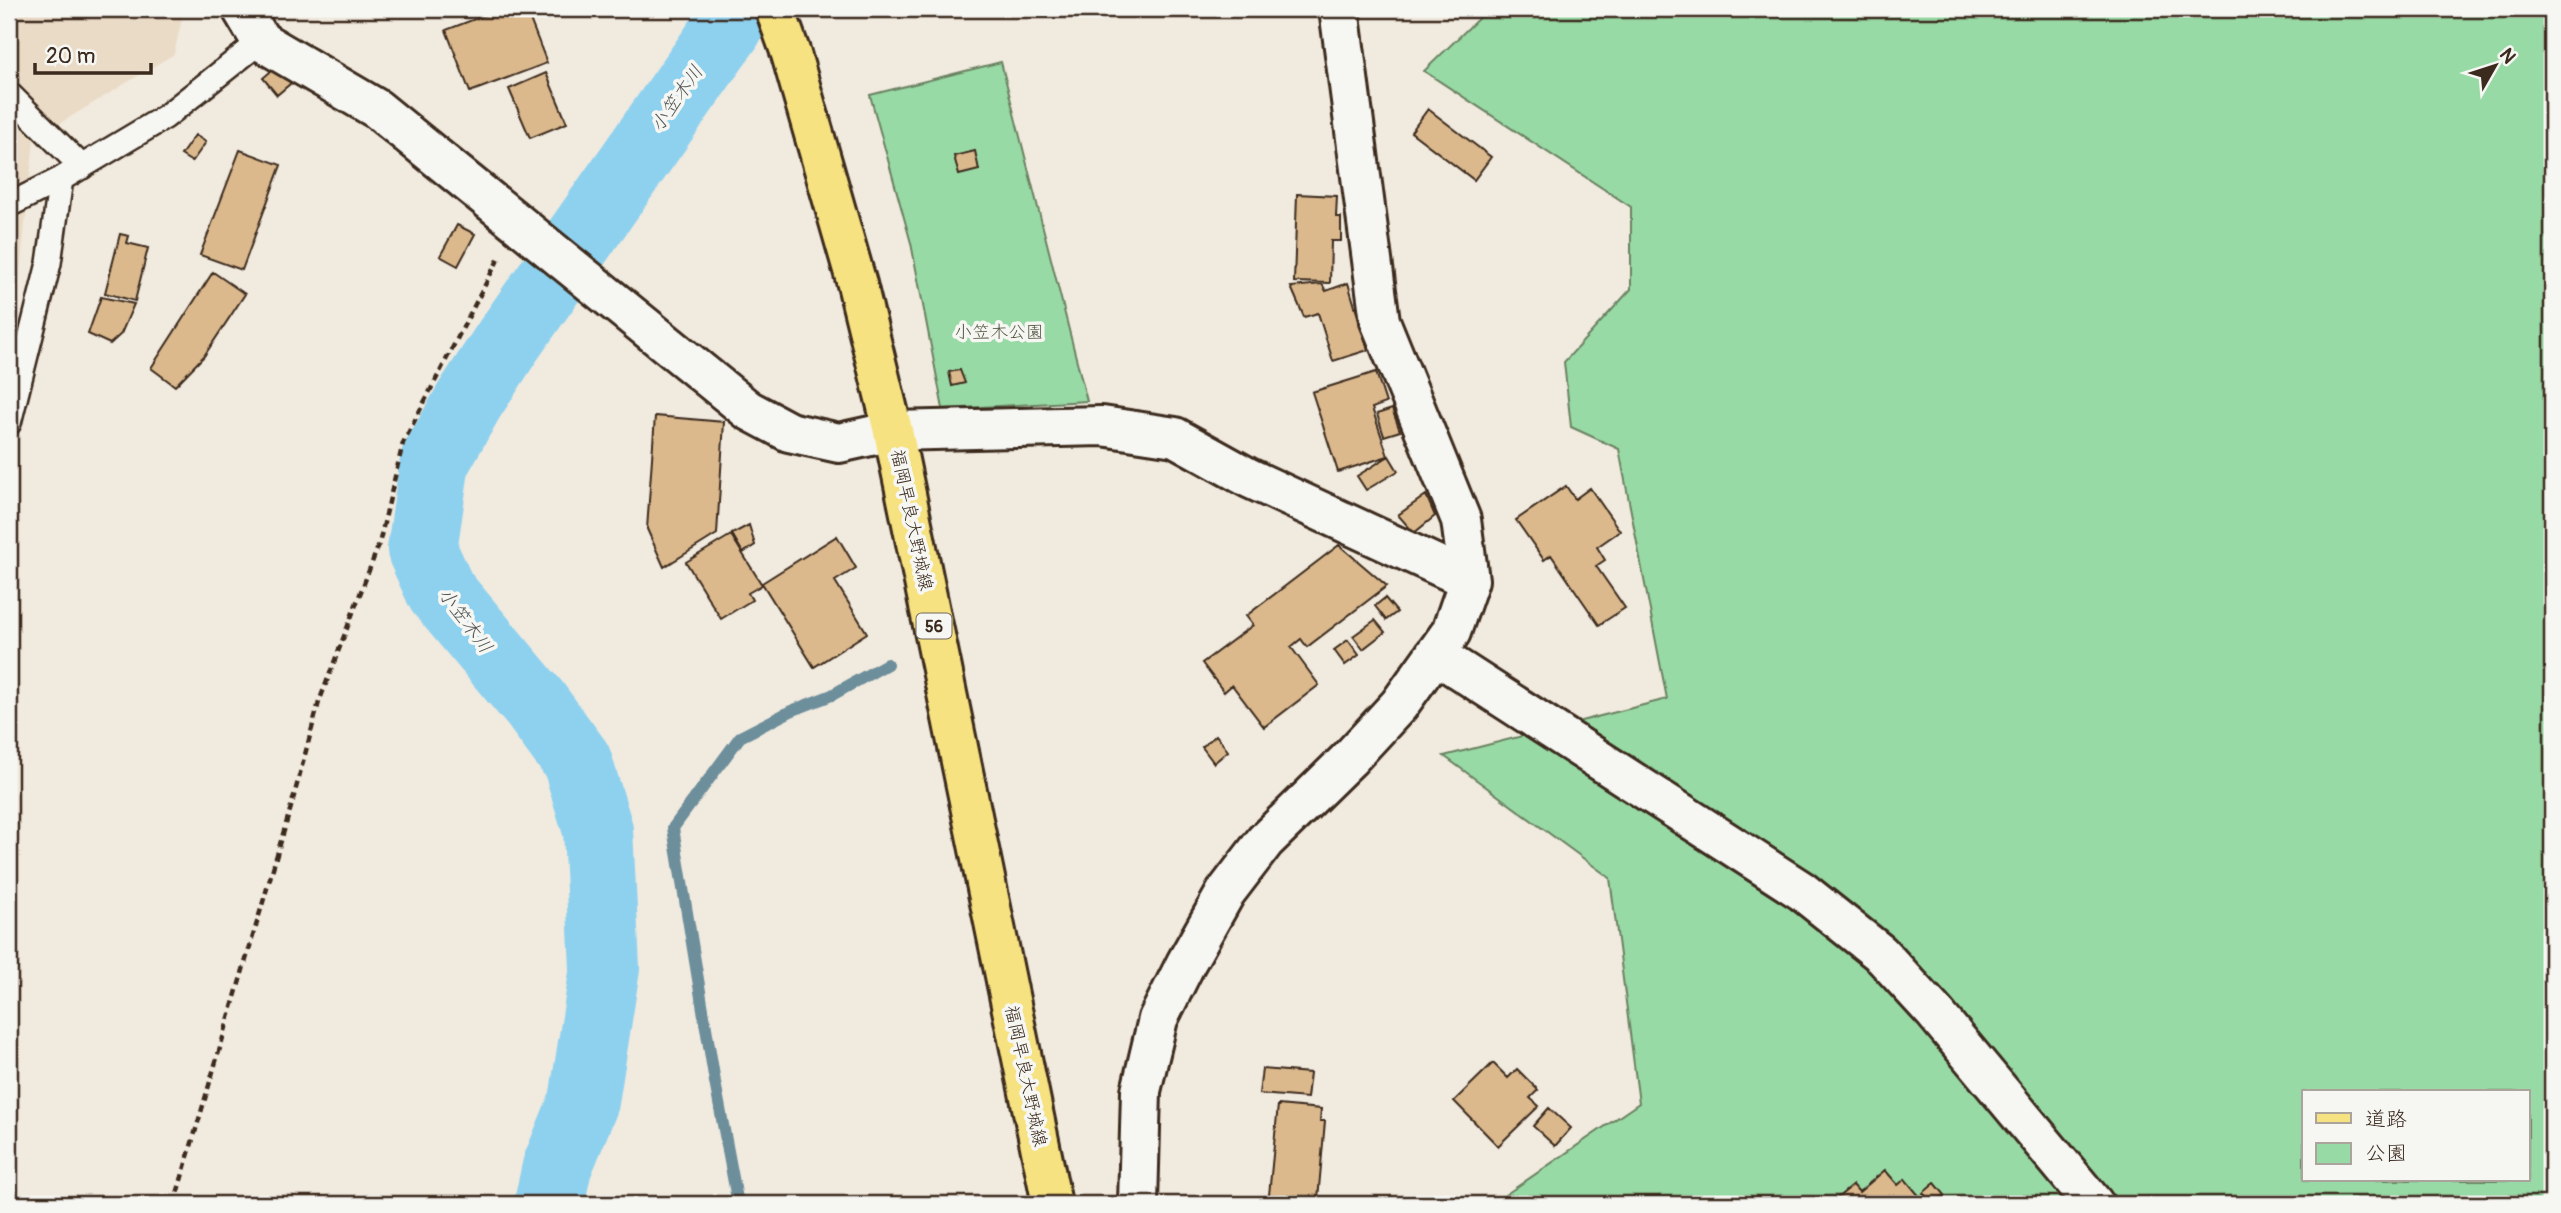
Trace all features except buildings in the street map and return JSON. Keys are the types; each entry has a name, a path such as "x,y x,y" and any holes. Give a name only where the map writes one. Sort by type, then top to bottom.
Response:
{"main road":[{"name":"福岡早良大野城線","path":"775,9 791,54 858,284 894,431 1052,1204"}],"street":[{"path":"1138,1204 1141,1091 1158,1019 1186,963 1226,892 1265,841 1391,714 1436,654 1451,632 1469,580 1461,520 1380,321 1339,9"},
{"path":"252,25 377,109 748,410 789,432 839,443 894,431 1102,426 1175,438 1250,478 1469,580"},
{"path":"1436,654 1802,891 1880,953 1934,1013 2094,1204"}],"lane":[{"path":"9,205 61,179 165,117 252,25"},
{"path":"9,94 82,167"},
{"path":"9,423 49,263 61,179"}],"path":[{"path":"174,1204 291,807 319,702 379,544 402,443 517,222"}],"shaded area":[{"path":"9,9 184,9 174,54 34,139 17,301 9,321"}],"green space":[{"path":"1488,9 2552,9 2552,1204 1492,1204 1639,1103 1610,878 1444,756 1667,699 1619,449 1571,427 1564,362 1631,289 1631,207 1424,71"},
{"name":"小笠木公園","path":"1001,62 1087,401 943,409 911,243 870,95"}],"waterway":[{"name":"小笠木川","path":"549,1204 557,1167 584,1101 605,968 598,830 577,761 535,704 441,592 422,550 435,461 469,401 508,341 727,29 738,9"},
{"path":"738,1204 673,828 740,737 791,711 832,695 887,664"}]}
